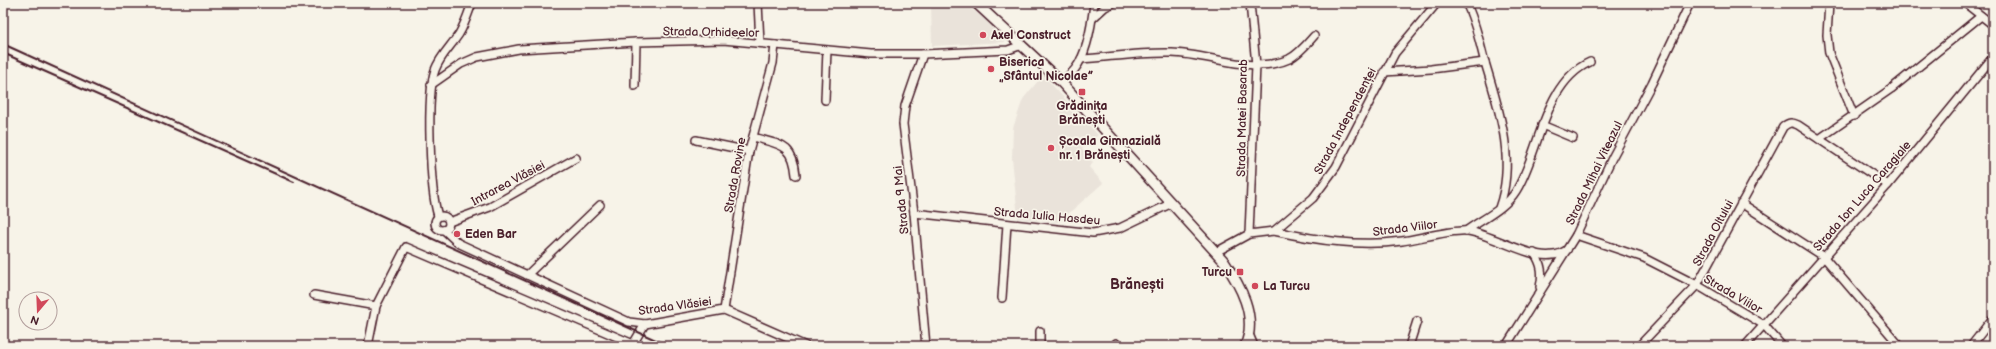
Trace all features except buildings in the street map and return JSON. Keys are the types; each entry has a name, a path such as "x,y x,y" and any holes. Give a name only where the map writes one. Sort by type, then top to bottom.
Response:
{"main road":[{"path":"976,3 1061,82 1216,252 1229,270 1245,302 1250,319 1249,334 1245,346"}],"street":[{"path":"438,216 446,216 450,222 448,227 444,230 439,230 436,227 435,220 438,216 435,204 431,147 431,85 440,61 459,32 472,3"},
{"path":"758,3 760,43"},
{"path":"1061,82 1072,73 1081,59 1092,18 1094,3"},
{"path":"1092,18 1105,7 1113,3"},
{"name":"Strada Matei Basarab","path":"1250,3 1256,66 1250,234"},
{"name":"Strada Independenței","path":"1274,231 1313,198 1328,179 1395,52 1406,37 1437,3"},
{"path":"1466,3 1500,111 1504,139 1506,174 1504,193 1499,208"},
{"name":"Strada Mihai Viteazul","path":"1506,346 1538,293 1576,235 1612,158 1652,83 1690,3"},
{"path":"1829,3 1827,45 1854,116"},
{"path":"1965,3 1993,25"},
{"path":"1888,185 1819,139 1854,116 1896,85 1981,16"},
{"path":"1081,59 1171,53 1188,54 1256,66 1289,59 1314,36"},
{"name":"Strada Orhideelor","path":"431,85 461,64 494,52 519,49 636,42 723,40 871,54 923,54 1008,50 1022,45"},
{"path":"635,86 636,42"},
{"name":"Strada Rovine","path":"724,310 749,151 773,63 775,45"},
{"path":"825,100 827,50"},
{"name":"Strada 9 Mai","path":"923,54 903,116 914,213 926,346"},
{"name":"Strada Ion Luca Caragiale","path":"1745,346 1823,256 1888,185 1993,57"},
{"path":"1384,72 1431,69 1485,62"},
{"path":"1466,231 1510,200 1516,191 1542,125 1566,81 1578,69 1590,62"},
{"name":"Strada Oltului","path":"1639,346 1697,285 1783,127 1788,123 1793,123 1819,139"},
{"path":"1542,125 1573,138"},
{"path":"753,137 778,144 788,150 794,159 796,175"},
{"path":"696,140 749,151"},
{"name":"Intrarea Vlăsiei","path":"450,222 490,207 576,158"},
{"name":"Strada Iulia Hasdeu","path":"914,213 1093,233 1120,228 1172,203"},
{"path":"1741,203 1823,256 1900,346"},
{"path":"527,275 600,205"},
{"path":"1002,298 1007,224"},
{"name":"Strada Vlăsiei","path":"444,230 458,243 629,322 645,324 724,310 806,346"},
{"path":"1216,252 1250,234 1274,231"},
{"name":"Strada Viilor","path":"1274,231 1308,238 1355,243 1401,241 1466,231 1491,237 1534,253 1552,256 1568,249"},
{"name":"Strada Viilor","path":"1576,235 1644,258 1697,285 1764,325 1782,346"},
{"path":"368,346 376,306 406,247 636,345 645,324"},
{"path":"1534,253 1540,261 1542,270 1538,293"},
{"path":"314,295 376,306"},
{"path":"1971,346 1993,318"},
{"path":"1410,346 1417,321"},
{"path":"1040,331 1040,346"},
{"path":"1249,334 1254,346"}],"shaded area":[{"name":"Axel Construct","path":"931,3 964,3 1004,34 1005,42 932,46"},
{"path":"1043,75 1098,135 1082,149 1093,163 1089,167 1103,183 1059,222 1018,218 1012,158 1013,128 1023,99"}],"railway":[{"path":"3,44 669,346"},
{"path":"3,53 294,182"}],"place":[{"name":"Axel Construct","path":"983,35"},
{"name":"Biserica „Sfântul Nicolae”","path":"991,69"},
{"name":"Grădinița Brănești","path":"1082,92"},
{"name":"Școala Gimnazială nr. 1 Brănești","path":"1051,148"},
{"name":"Eden Bar","path":"457,234"},
{"name":"Turcu","path":"1240,272"},
{"name":"La Turcu","path":"1255,286"}],"district":[{"name":"Brănești","path":"1137,284"}]}
